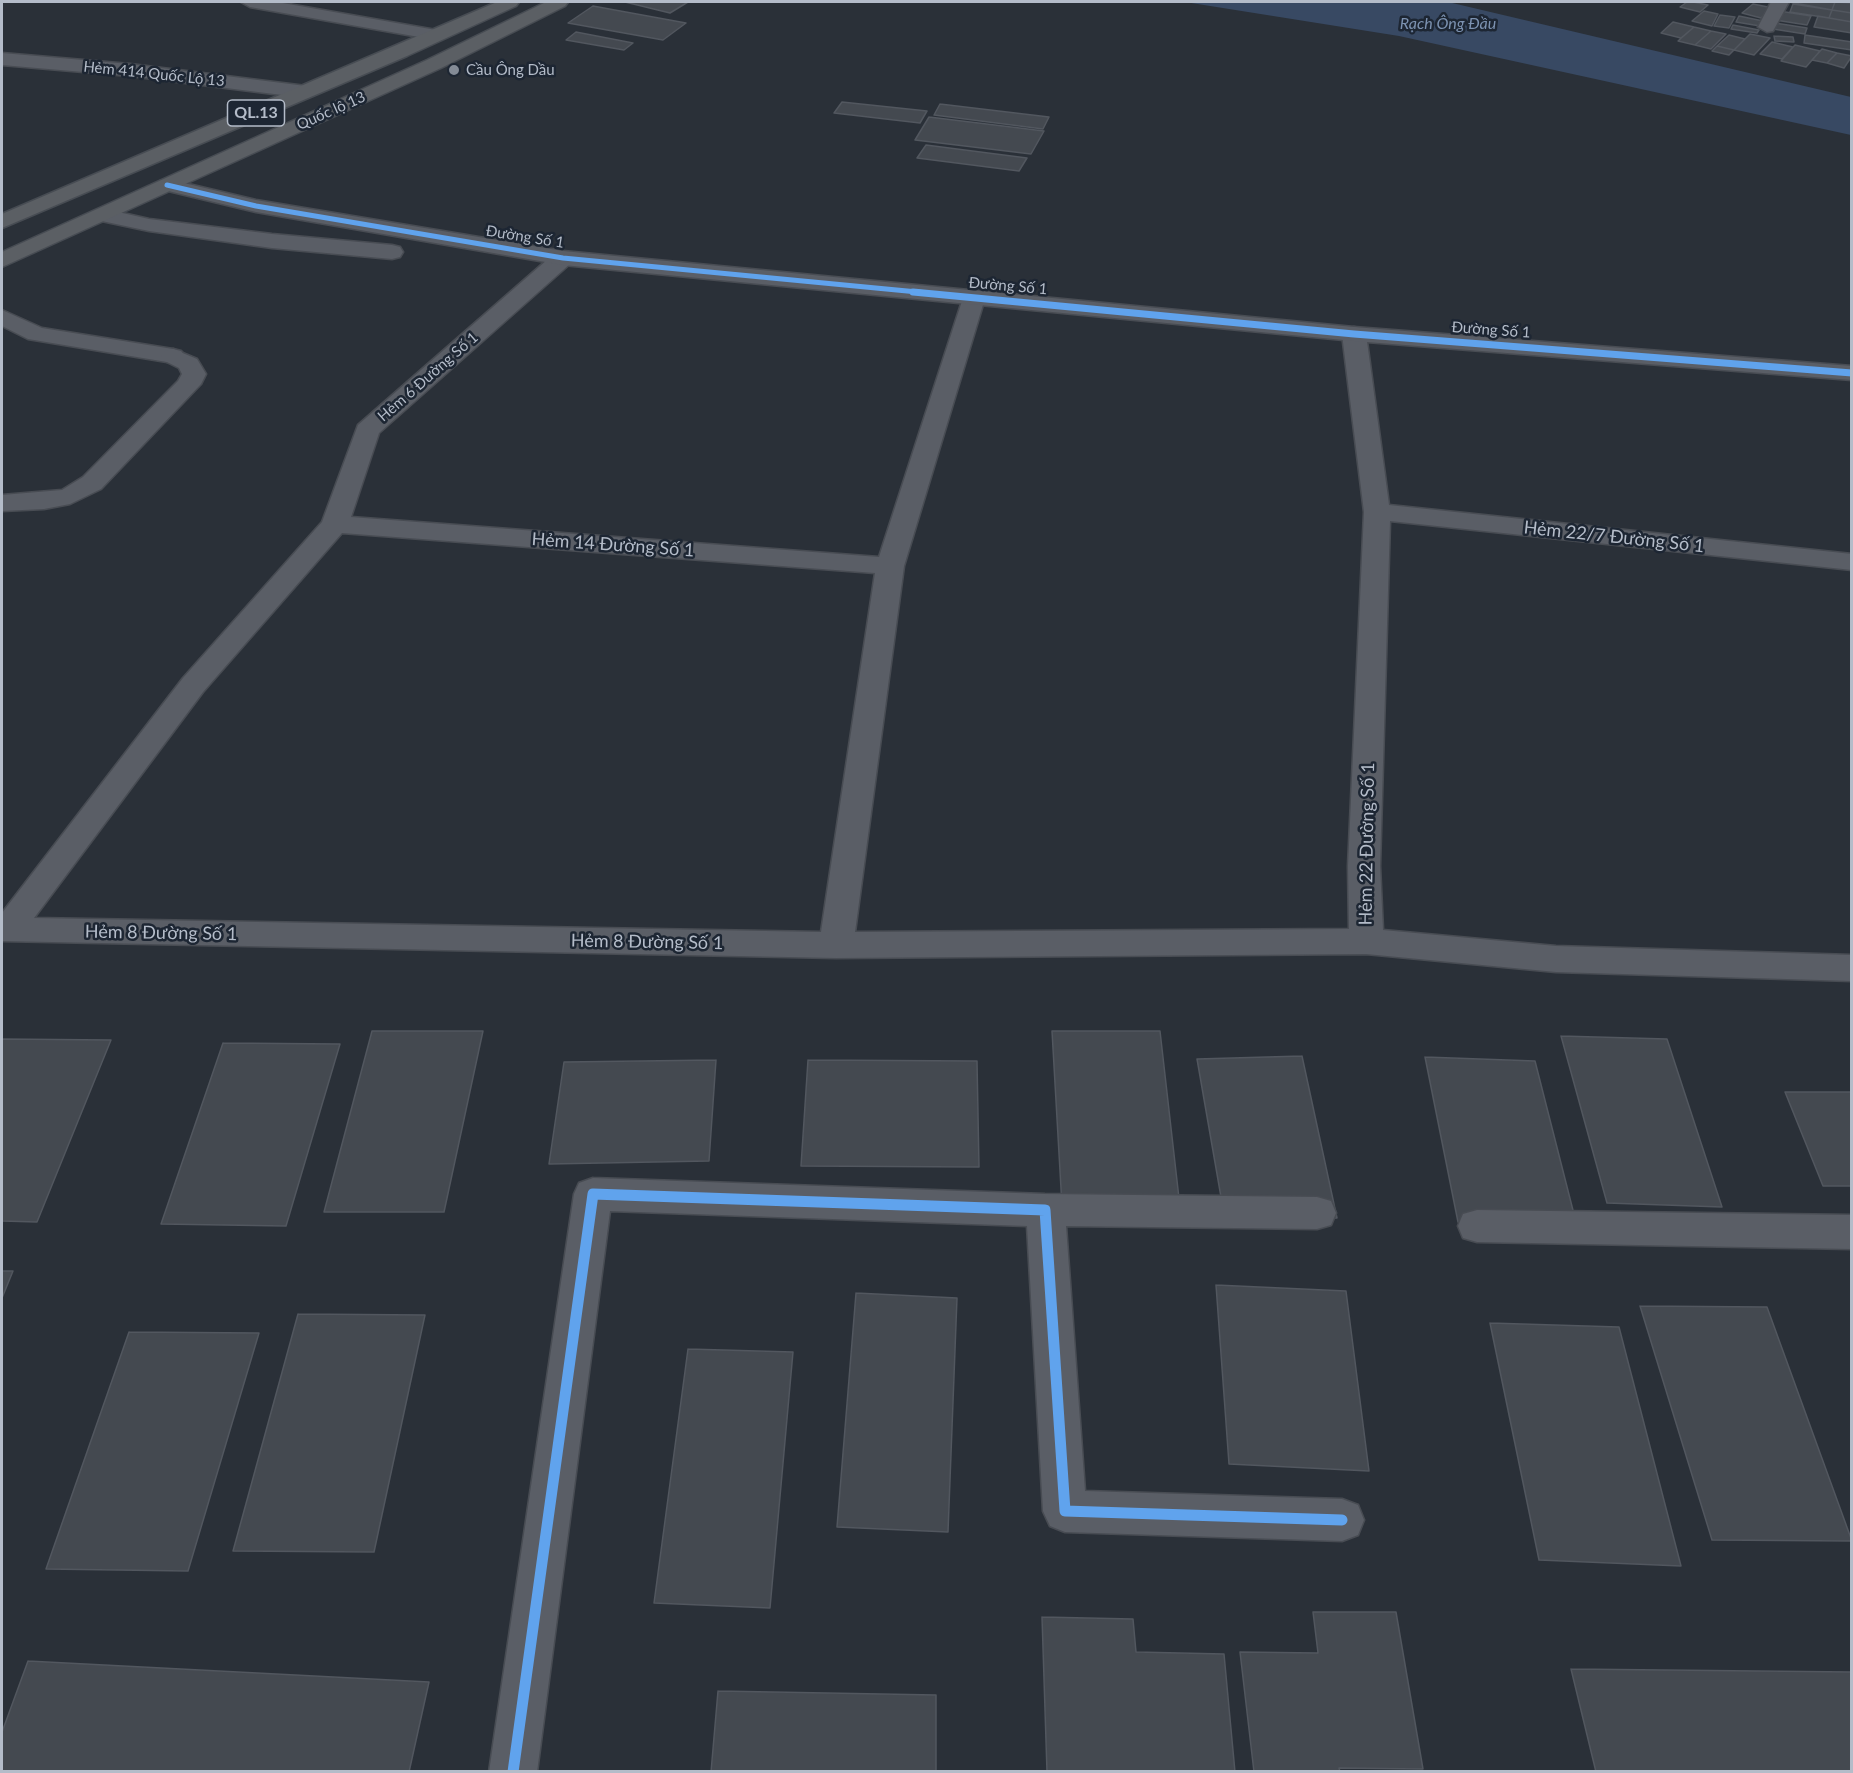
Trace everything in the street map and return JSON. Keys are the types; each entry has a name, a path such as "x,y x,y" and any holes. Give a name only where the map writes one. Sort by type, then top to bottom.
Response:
{"highway":[{"name":"Quốc lộ 13","path":"2,222 510,2"},
{"name":"Quốc lộ 13","path":"2,260 434,64 559,2"}],"street":[{"path":"250,2 436,35"},
{"path":"1767,27 1780,2"},
{"name":"Hẻm 414 Quốc Lộ 13","path":"2,59 130,70 306,92"},
{"name":"Đường Số 1","path":"167,185 256,206 563,258 1354,334 1851,373"},
{"path":"105,215 149,225 272,241 392,252"},
{"name":"Hẻm 6 Đường Số 1","path":"335,524 367,430 563,258"},
{"path":"974,297 890,566 837,945 1366,941"},
{"path":"2,317 45,336 173,356 189,364 194,374 189,384 92,483 70,496 44,501 2,503"},
{"name":"Hẻm 22 Đường Số 1","path":"1354,334 1377,512 1364,866 1366,941 1557,958 1851,968"},
{"name":"Hẻm 22/7 Đường Số 1","path":"1377,512 1851,562"},
{"name":"Hẻm 14 Đường Số 1","path":"335,524 890,566"},
{"name":"Hẻm 8 Đường Số 1","path":"335,524 193,685 7,930 837,945"},
{"path":"513,1772 593,1194 1045,1210 1317,1213"},
{"path":"1045,1210 1065,1511 1342,1521"},
{"path":"1477,1226 1851,1232"}],"water":[{"name":"Rạch Ông Đầu","path":"1185,2 1448,2 1851,97 1851,135 1399,36"}],"building":[{"path":"625,2 688,2 670,13"},
{"path":"1687,2 1708,5 1700,12 1680,7"},
{"path":"1789,2 1835,2 1832,10"},
{"path":"1835,2 1852,3 1852,13 1832,10"},
{"path":"1753,4 1773,8 1761,18 1742,13"},
{"path":"1793,4 1832,10 1829,18 1790,12"},
{"path":"593,6 686,23 663,40 568,23"},
{"path":"1832,10 1852,13 1852,22 1829,18"},
{"path":"1704,11 1718,14 1712,26 1692,21"},
{"path":"1779,11 1811,16 1807,25 1775,20"},
{"path":"1720,15 1735,17 1729,28 1714,26"},
{"path":"1739,16 1763,21 1760,26 1736,22"},
{"path":"1818,16 1852,22 1852,33 1814,27"},
{"path":"1673,22 1694,27 1681,38 1661,33"},
{"path":"1775,23 1807,28 1805,34 1773,29"},
{"path":"1733,25 1759,30 1757,33 1731,29"},
{"path":"1694,27 1711,31 1695,45 1678,41"},
{"path":"1711,31 1726,34 1711,49 1695,45"},
{"path":"576,32 633,43 624,50 566,40"},
{"path":"1750,34 1770,38 1754,55 1734,50"},
{"path":"1729,35 1745,39 1734,50 1717,46"},
{"path":"1805,35 1852,42 1852,50 1804,43"},
{"path":"1774,36 1793,37 1794,42 1775,41"},
{"path":"1772,42 1793,47 1782,59 1760,54"},
{"path":"1795,45 1820,51 1806,67 1781,61"},
{"path":"1717,46 1734,50 1729,55 1712,51"},
{"path":"1822,49 1837,53 1827,63 1812,60"},
{"path":"1837,53 1852,56 1844,68 1827,63"},
{"path":"842,102 927,111 920,123 834,113"},
{"path":"940,104 1049,117 1043,129 934,115"},
{"path":"929,117 1044,131 1031,154 915,140"},
{"path":"926,145 1027,158 1019,171 917,158"},
{"path":"372,1031 483,1031 444,1212 324,1212"},
{"path":"1052,1031 1160,1031 1180,1207 1062,1206"},
{"path":"1561,1036 1667,1039 1722,1207 1607,1203"},
{"path":"2,1039 111,1040 37,1222 2,1221"},
{"path":"223,1043 340,1044 286,1226 161,1224"},
{"path":"1302,1056 1337,1218 1225,1220 1197,1059"},
{"path":"1425,1057 1535,1061 1577,1226 1458,1222"},
{"path":"716,1060 709,1161 549,1164 564,1062"},
{"path":"808,1060 977,1061 979,1167 801,1166"},
{"path":"1785,1092 1852,1092 1852,1186 1823,1186"},
{"path":"2,1271 13,1271 2,1298"},
{"path":"1216,1285 1346,1291 1369,1471 1229,1464"},
{"path":"856,1293 957,1298 948,1532 837,1527"},
{"path":"1640,1306 1767,1307 1852,1541 1712,1540"},
{"path":"298,1314 425,1315 374,1552 233,1551"},
{"path":"1490,1323 1619,1327 1681,1566 1539,1560"},
{"path":"129,1332 259,1333 188,1571 46,1569"},
{"path":"688,1349 793,1352 770,1608 654,1603"},
{"path":"1313,1612 1396,1612 1423,1769 1339,1768 1340,1772 1254,1772 1240,1652 1318,1653"},
{"path":"1042,1617 1133,1619 1136,1652 1224,1654 1235,1772 1047,1772"},
{"path":"28,1661 429,1682 409,1772 2,1772 2,1732"},
{"path":"1571,1669 1852,1672 1852,1772 1596,1772"},
{"path":"718,1691 936,1695 936,1772 711,1772"}],"cycle path":[{"path":"167,185 256,206 563,258 1354,334 1852,373"},
{"path":"513,1772 593,1194 1045,1210 1065,1511 1342,1520"}],"place":[{"name":"Cầu Ông Dầu","path":"454,70"}]}
